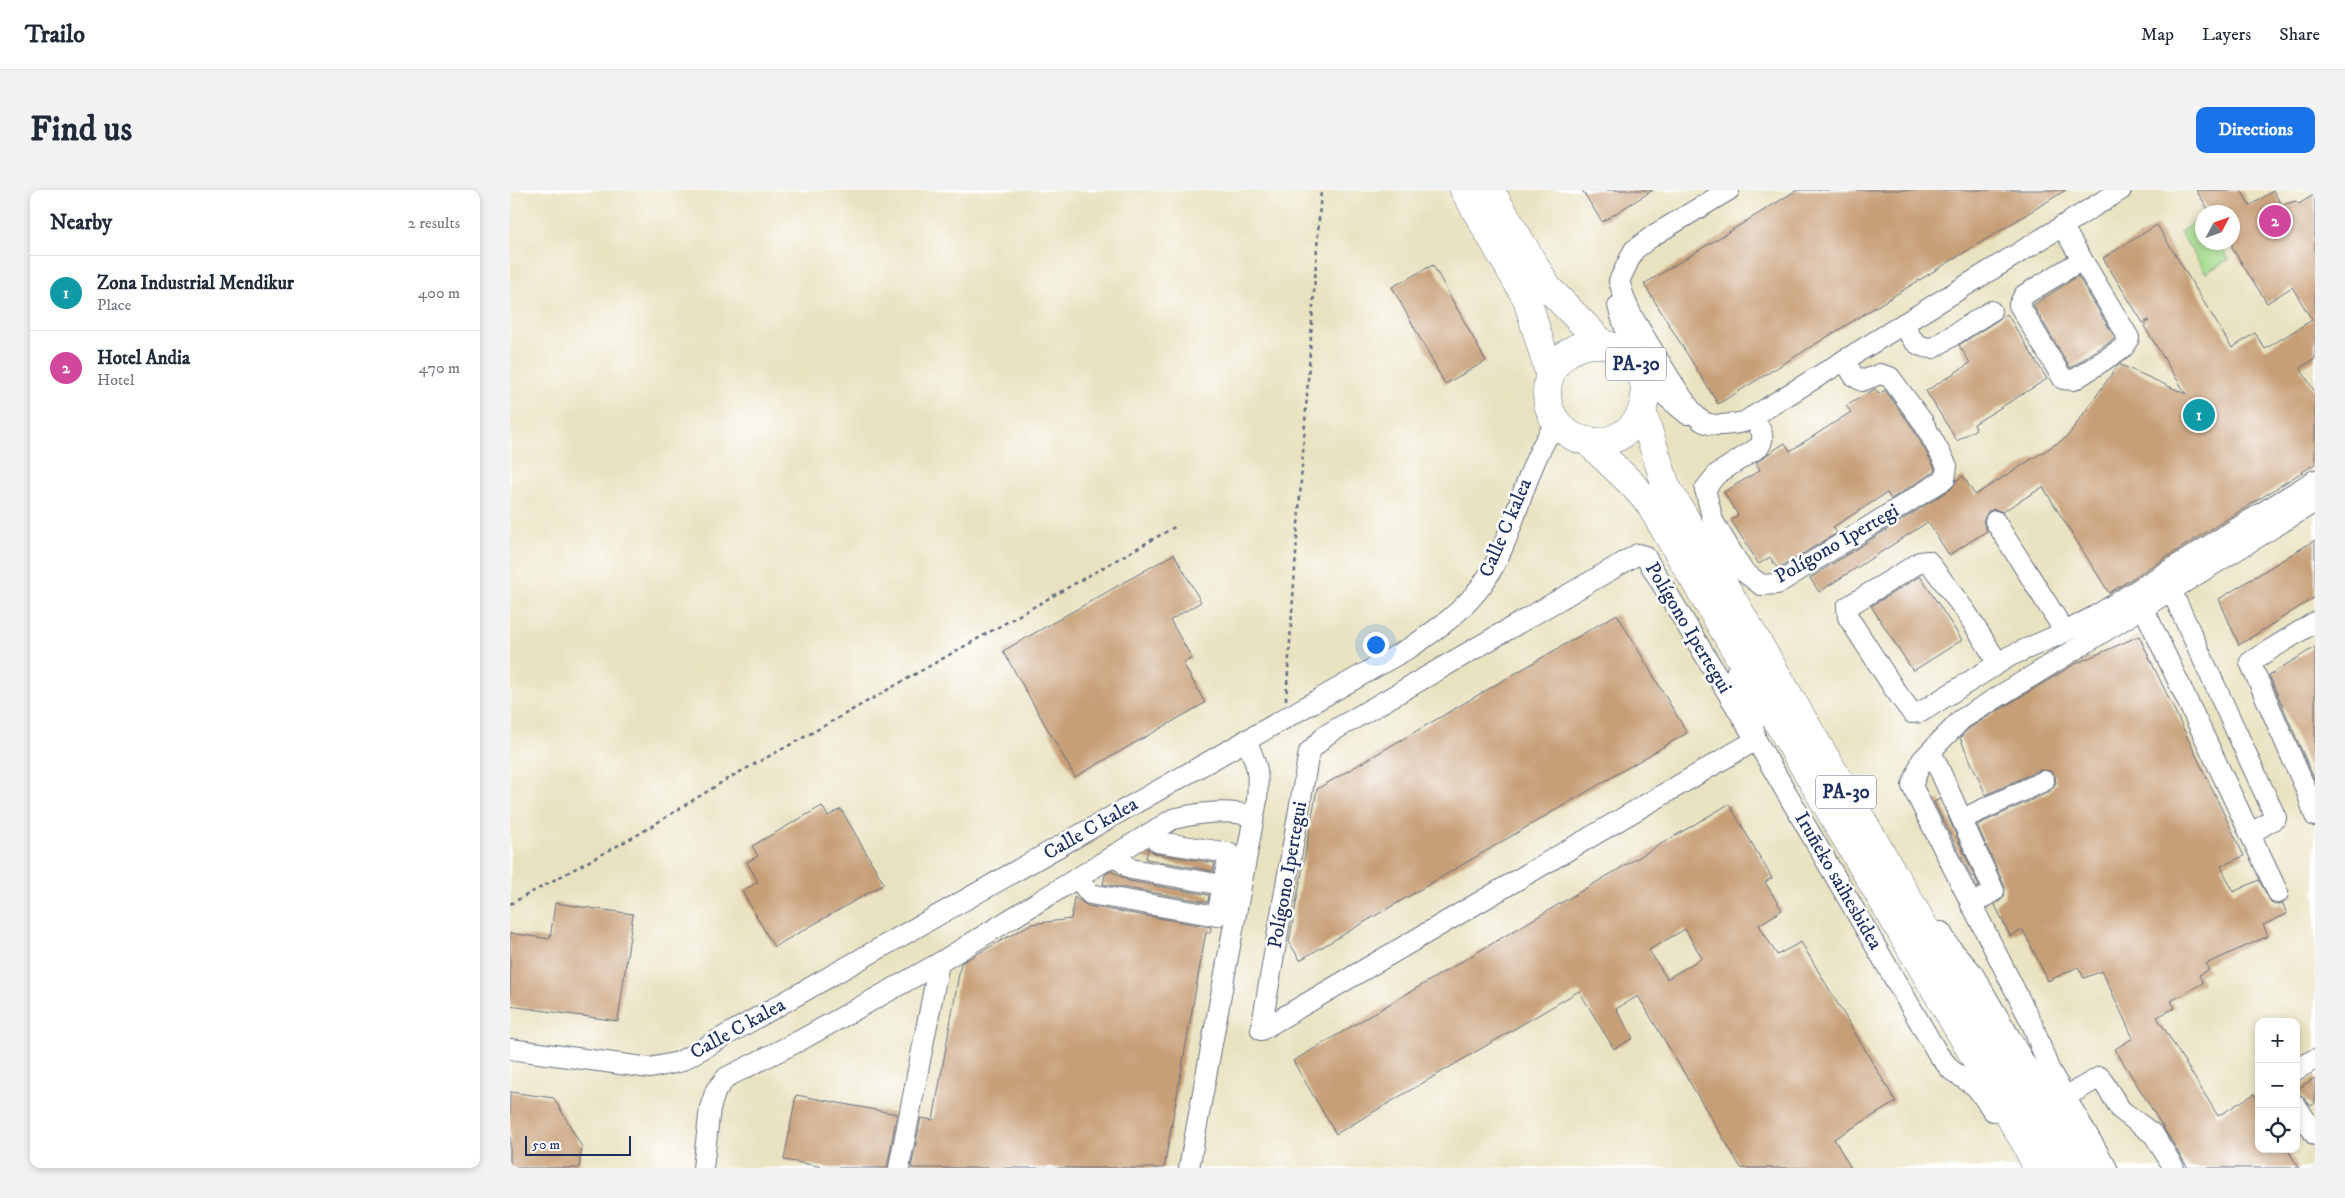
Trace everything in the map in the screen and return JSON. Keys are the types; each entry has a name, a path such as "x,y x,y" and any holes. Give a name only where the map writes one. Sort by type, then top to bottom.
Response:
{"highway":[{"path":"1464,190 1527,299 1550,376 1547,392 1549,408 1557,422"},
{"name":"PA-30","path":"1490,190 1548,288 1603,344"},
{"name":"PA-30","path":"1550,376 1558,362 1571,350 1586,344 1603,344 1618,348 1630,357 1640,369 1645,383 1646,397 1642,411 1633,426 1620,436 1604,442 1587,441 1565,431 1557,422"},
{"name":"PA-30","path":"1642,411 1666,486 2064,1168"},
{"name":"Iruñeko saihesbidea","path":"1587,441 1632,484 1648,503 1698,584 2032,1157"}],"street":[{"path":"1630,357 1628,341 1617,303 1619,281 1634,250 1654,235 1729,190"},
{"path":"1645,383 1657,389 1691,417 1723,425 1744,422 2119,190"},
{"path":"2062,226 2129,338 2124,347 2074,380 2063,379 2019,305 2024,296 2082,260"},
{"path":"1619,281 1632,316 1688,406 1702,421"},
{"path":"1903,324 1914,343 1923,348 1933,348 1991,311"},
{"name":"Polígono Ipertegi","path":"1752,417 1763,434 1763,441 1759,447 1717,474 1706,489 1713,521 1743,571 1761,585 1776,584 1946,479 1947,466 1922,422 1890,377 1880,374 1862,381 1854,376 1844,360"},
{"name":"Calle C kalea","path":"510,1049 650,1068 679,1062 997,883 1291,713 1411,647 1441,628 1483,584 1500,551 1532,464 1544,439 1557,422"},
{"path":"1998,663 1966,612 1928,561 1920,562 1847,607 1848,617 1895,690 1912,713 1922,712 1998,663 2095,616 2315,480"},
{"path":"2107,1168 2049,1069 2033,1026 1912,786 1922,760 1962,719 2172,592 2315,502"},
{"path":"1995,521 2065,632"},
{"name":"Polígono Ipertegui","path":"1638,554 1645,556 1756,740 1355,975 1261,1030 1309,752 1326,735 1638,554"},
{"name":"Iruñeko saihesbidea","path":"1698,584 1717,641 1744,687 1756,740 1938,1054 1951,1070 1976,1087 2010,1138 2032,1157"},
{"path":"2172,592 2276,818 2250,834"},
{"path":"2144,609 2278,892"},
{"path":"2315,622 2250,662 2311,790 2315,816"},
{"path":"1189,1168 1254,816 1259,772 1246,740"},
{"path":"1931,751 1994,891 1971,905"},
{"path":"1962,819 2044,781"},
{"path":"703,1168 710,1108 716,1090 727,1077 799,1042 939,963 1173,819 1196,813 1221,812 1254,816"},
{"path":"1076,878 1090,894 1217,916 1229,853 1158,842 1150,833"},
{"path":"1114,855 1131,869 1223,885"},
{"path":"1910,902 1928,912 1950,946 1972,972 2086,1168"},
{"path":"900,1168 939,963"},
{"path":"2065,1097 2100,1077 2121,1110 2154,1135 2174,1168"},
{"path":"2305,1111 2315,1135"}],"path":[{"path":"1291,713 1285,697 1321,190"},
{"path":"510,904 639,834 727,779 808,735 1178,524"}],"green space":[{"path":"2195,222 2195,250 2223,250 2229,259 2206,273 2180,232"}],"building":[{"path":"1582,190 1653,190 1602,222"},
{"path":"1797,190 2066,190 1718,404 1644,284"},
{"path":"2196,190 2241,190 2250,206 2273,191 2282,205 2296,201 2299,204 2315,194 2315,359 2300,368 2315,392 2315,464 2109,593 2043,487 2002,512 1995,509 1988,511 1983,521 1987,531 1949,555 1928,522 1819,592 1810,578 1951,489 1957,480 1963,476 1975,495 2067,437 2119,364 2186,394 2144,326 2149,320 2143,323 2103,258 2157,225 2232,348 2255,333 2265,349 2312,320 2292,287 2267,303 2233,250 2240,250 2240,205 2206,205"},
{"path":"1433,265 1486,361 1445,384 1392,287"},
{"path":"2078,276 2115,338 2070,368 2033,305"},
{"path":"2007,314 2047,379 1974,424 1976,429 1957,441 1926,391 1970,363 1959,345"},
{"path":"1875,389 1879,394 1885,390 1912,427 1935,468 1934,472 1891,499 1887,493 1833,527 1837,533 1778,569 1770,557 1759,564 1731,520 1738,515 1724,492 1760,470 1756,463 1768,454 1785,443 1790,451 1851,412 1846,406"},
{"path":"2315,540 2315,597 2239,645 2219,599"},
{"path":"1174,554 1201,602 1170,620 1192,658 1183,663 1205,703 1075,777 1003,651"},
{"path":"1920,576 1962,640 1913,671 1871,606"},
{"path":"1617,614 1687,733 1300,960 1289,942 1317,789"},
{"path":"2139,636 2244,856 2221,866 2233,892 2259,880 2271,902 2277,905 2283,904 2287,914 2263,925 2268,936 2206,964 2209,970 2199,975 2203,983 2171,1001 2175,1008 2157,1017 2218,1116 2254,1094 2255,1153 2290,1153 2299,1168 2188,1168 2115,1049 2133,1038 2102,971 2084,978 2078,967 2048,981 2023,930 2010,936 1995,905 2004,897 2005,887 1977,825 2049,792 2056,783 2055,776 2050,771 2039,770 1986,795 1960,738 1969,728 2075,664"},
{"path":"2315,647 2315,781 2269,675"},
{"path":"1940,799 1979,886 1977,888 1934,802"},
{"path":"1729,804 1772,878 1765,882 1782,910 1759,925 1777,955 1801,942 1896,1102 1834,1139 1851,1168 1741,1168 1638,996 1616,1009 1633,1038 1614,1049 1579,991 1336,1134 1293,1061","holes":["1685,929 1702,958 1667,979 1649,950"]},
{"path":"822,806 828,816 841,809 884,884 774,947 742,891 758,882 747,862 758,856 752,846"},
{"path":"1148,848 1156,854 1215,863 1213,871 1146,859"},
{"path":"1111,871 1129,881 1209,895 1208,902 1103,884 1105,875"},
{"path":"1074,897 1088,906 1211,927 1210,933 1206,932 1164,1168 911,1168 921,1118 933,1120 961,963 1031,924 1071,919"},
{"path":"555,903 633,914 618,1021 510,1006 510,933 550,939"},
{"path":"2315,1078 2315,1103 2311,1106 2300,1094 2300,1087"},
{"path":"510,1092 554,1098 582,1147 579,1168 510,1168"},
{"path":"796,1095 897,1114 887,1168 829,1168 784,1160"}],"place":[{"name":"Hotel Andia","path":"2275,221"},
{"name":"Zona Industrial Mendikur","path":"2199,415"}]}
